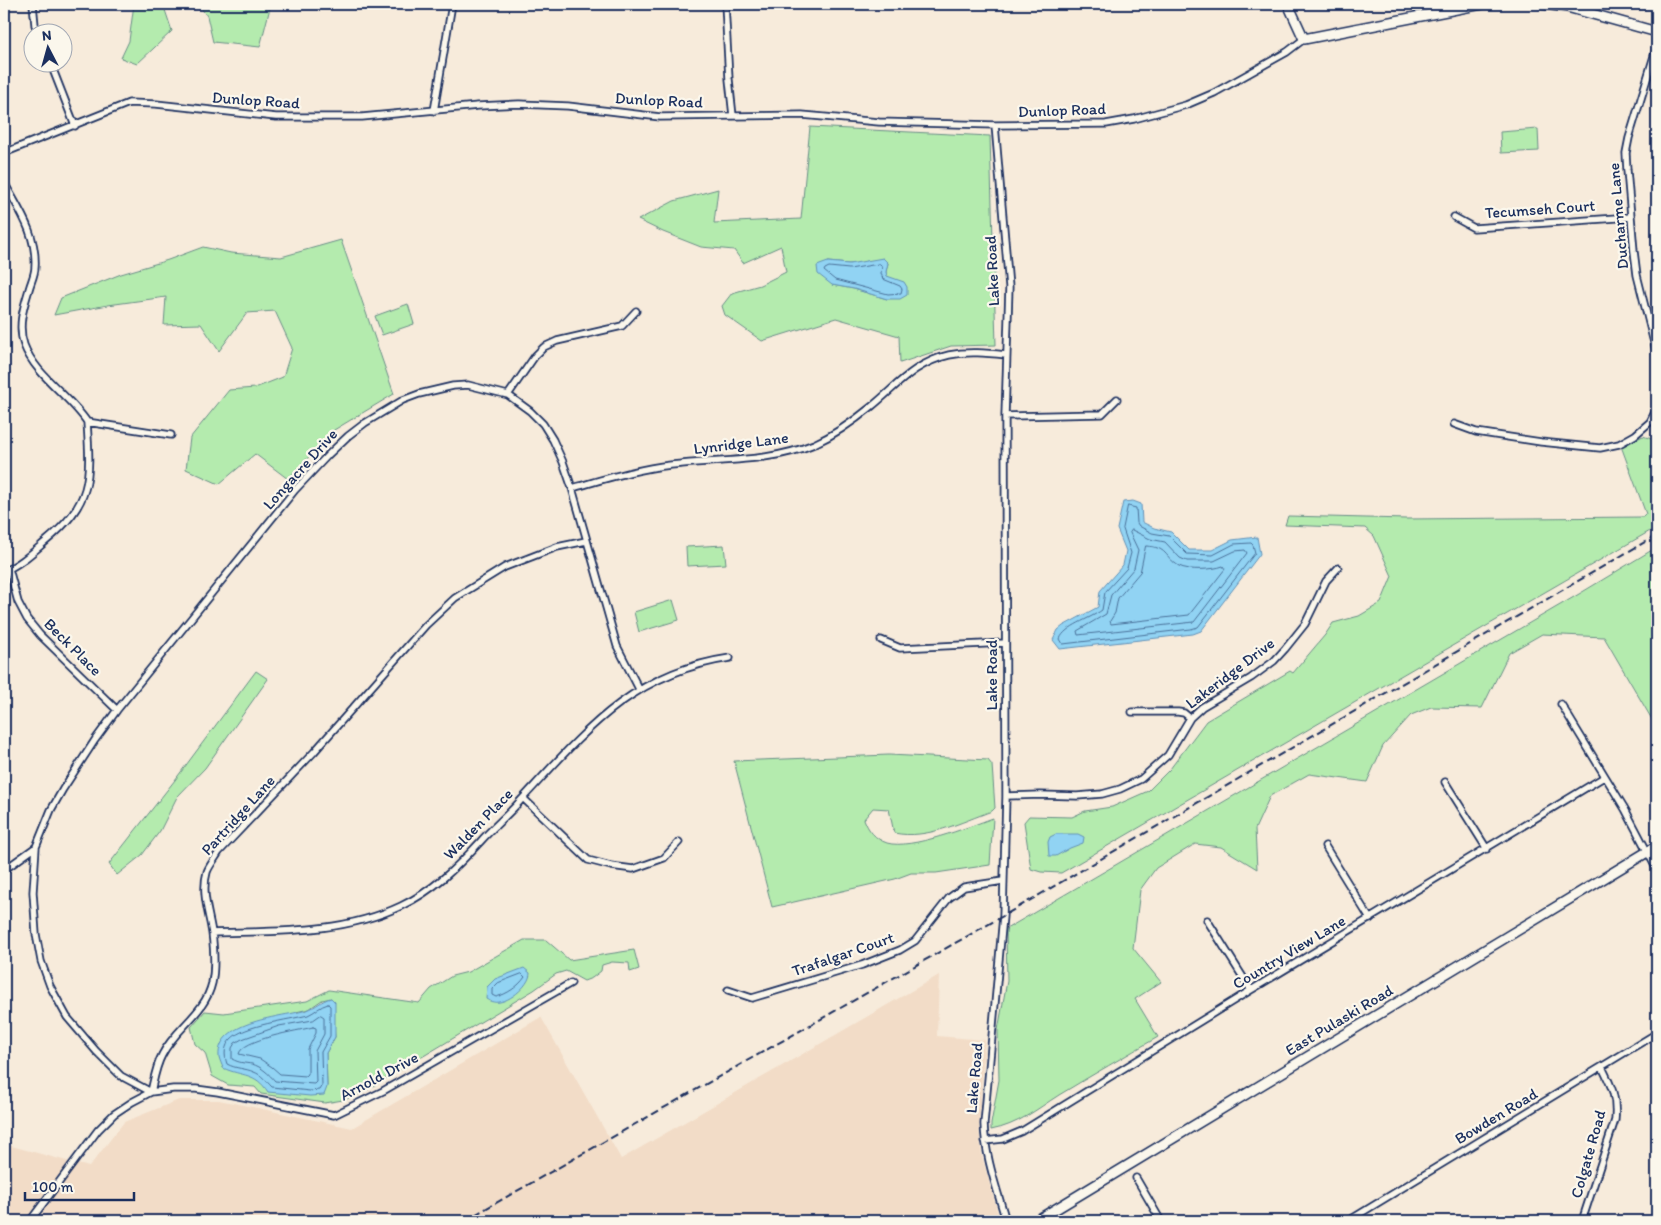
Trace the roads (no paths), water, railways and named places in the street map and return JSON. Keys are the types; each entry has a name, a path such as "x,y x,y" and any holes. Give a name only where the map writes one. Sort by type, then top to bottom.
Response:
{"main road":[{"path":"1288,4 1304,39 1482,4"},
{"path":"1544,4 1566,7 1657,32"},
{"name":"East Pulaski Road","path":"1036,1221 1657,846"}],"street":[{"path":"33,4 35,22"},
{"path":"434,111 452,4"},
{"path":"725,4 733,116"},
{"name":"Dunlop Road","path":"4,154 129,103 156,104 276,117 352,118 519,104 568,106 660,117 802,115 879,122 995,126 1106,124 1170,110 1214,93 1287,52 1304,39"},
{"name":"Ducharme Lane","path":"1657,46 1626,153 1637,275 1657,355"},
{"path":"54,72 75,126"},
{"name":"Lake Road","path":"995,126 1009,287 1005,416 1006,796 1002,931 986,1088 985,1141 1006,1221"},
{"path":"4,182 32,235 35,252 35,270 22,312 20,332 25,347 35,364 78,409 87,422 88,478 86,492 78,509 62,528 6,570"},
{"name":"Tecumseh Court","path":"1454,218 1474,228 1631,217"},
{"path":"508,395 535,356 544,347 557,341 622,326 636,311"},
{"name":"Lynridge Lane","path":"572,488 636,470 672,464 765,457 795,452 816,443 842,428 872,406 902,378 922,365 948,355 973,352 1006,355"},
{"name":"Longacre Drive","path":"36,848 63,789 95,740 117,710 295,490 348,436 365,423 402,400 436,389 468,386 508,395 530,411 543,424 557,447 572,488 616,646 639,689"},
{"path":"1005,416 1102,414 1117,399"},
{"path":"1454,424 1476,432 1551,444 1600,448 1619,444 1635,435 1650,422 1657,408"},
{"path":"87,422 171,435"},
{"name":"Partridge Lane","path":"151,1092 156,1067 162,1054 202,1007 212,984 214,963 212,933 205,892 207,871 219,852 314,752 426,625 455,598 505,568 557,547 586,541"},
{"name":"Lakeridge Drive","path":"1006,796 1102,794 1120,789 1141,779 1168,755 1190,718 1209,703 1251,678 1274,661 1305,624 1326,581 1338,568"},
{"name":"Beck Place","path":"6,570 18,602 27,619 40,635 117,710"},
{"path":"881,640 900,648 1005,644"},
{"name":"Walden Place","path":"212,933 282,932 321,929 364,919 401,906 434,887 466,859 539,779 619,702 639,689 680,669 709,661 730,658"},
{"path":"1561,704 1625,809 1657,870"},
{"path":"1132,712 1178,712 1184,713 1190,718"},
{"name":"Country View Lane","path":"985,1141 1003,1139 1022,1131 1604,777"},
{"path":"1445,782 1487,849"},
{"path":"522,798 588,860 633,869 664,858 680,842"},
{"path":"1325,846 1370,919"},
{"path":"4,870 36,848"},
{"path":"36,848 33,892 36,934 41,961 50,986 67,1017 96,1051 121,1076 151,1092"},
{"name":"Trafalgar Court","path":"728,990 752,998 854,968 900,950 915,941 949,898 964,887 1003,881"},
{"path":"1207,920 1251,990"},
{"name":"Arnold Drive","path":"151,1092 173,1089 196,1089 334,1115 383,1091 571,983"},
{"name":"Bowden Road","path":"1348,1221 1657,1033"},
{"name":"Colgate Road","path":"1582,1221 1615,1120 1616,1103 1612,1087 1602,1067"},
{"path":"30,1221 98,1130 114,1114 151,1092"},
{"path":"1136,1178 1161,1221"}],"water":[{"path":"883,258 888,263 887,276 904,282 907,287 907,295 900,299 887,299 854,289 832,285 818,274 817,266 828,262 849,264"},
{"path":"1133,501 1141,504 1142,522 1154,528 1171,532 1189,550 1212,550 1232,540 1257,537 1260,554 1201,631 1193,634 1060,649 1053,640 1058,630 1098,607 1100,591 1123,565 1126,551 1117,529 1123,502"},
{"path":"1056,834 1078,834 1084,837 1083,843 1056,856 1049,856 1048,842 1050,837"},
{"path":"524,968 530,973 529,978 522,989 516,994 505,1001 499,1002 492,1002 486,999 487,987 495,979"},
{"path":"331,998 335,1002 335,1037 326,1053 327,1087 324,1095 310,1096 268,1092 253,1078 223,1068 219,1057 221,1045 228,1035 253,1022 307,1010"}],"railway":[{"path":"464,1221 1003,916 1657,535"}]}
